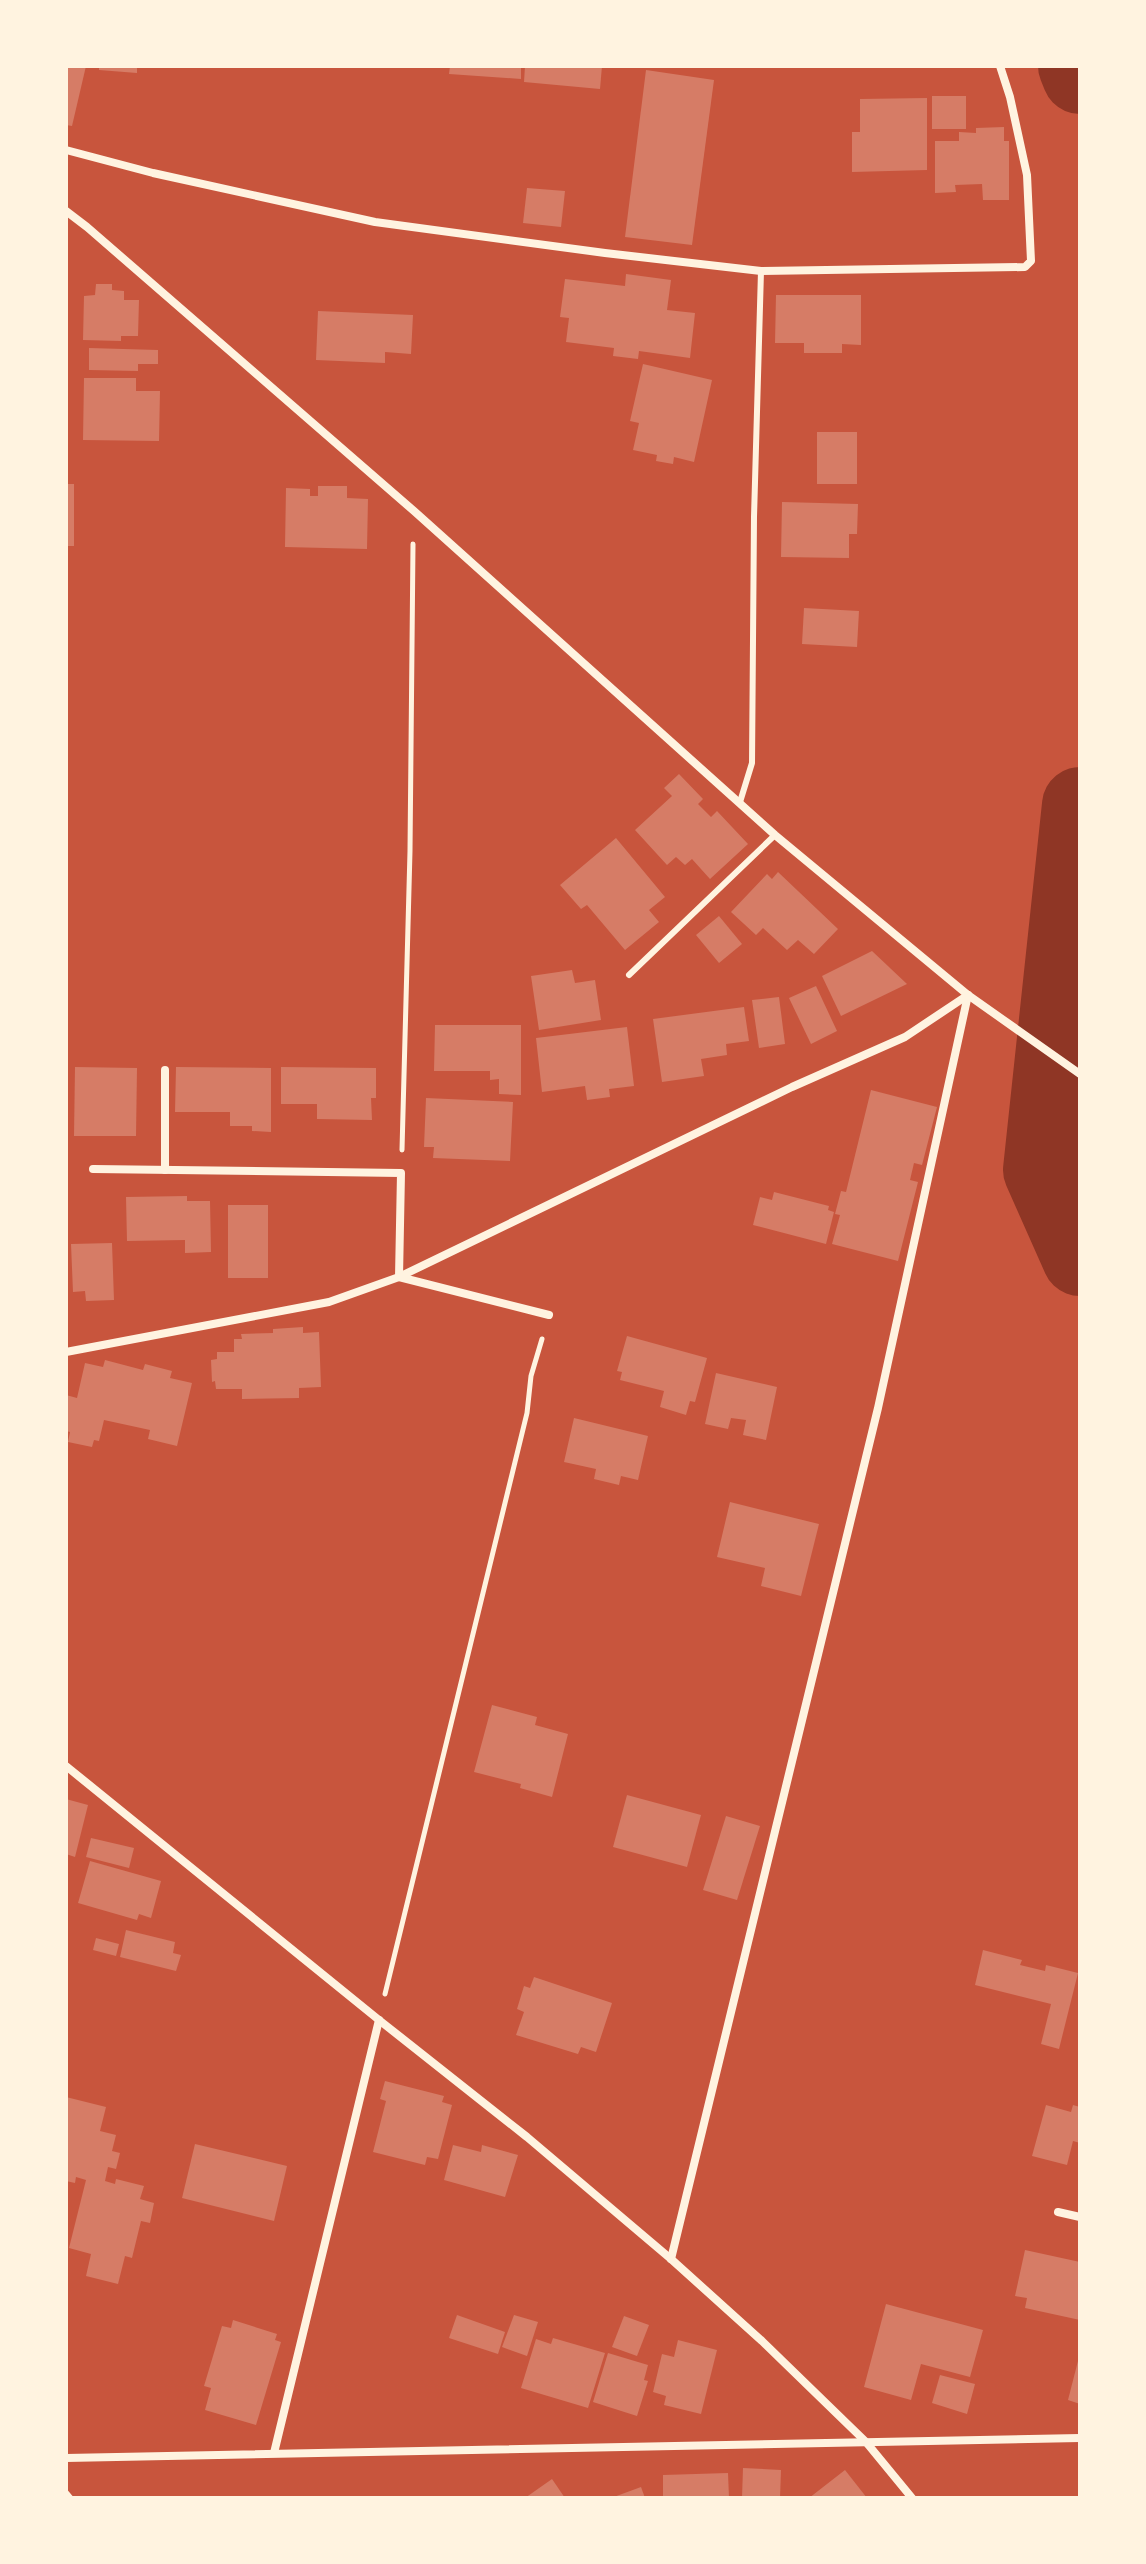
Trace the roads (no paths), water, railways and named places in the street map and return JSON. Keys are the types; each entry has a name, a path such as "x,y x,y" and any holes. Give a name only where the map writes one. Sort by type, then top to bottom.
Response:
{"street":[{"path":"66,150 153,173 375,222 605,253 761,271 1025,267 1031,261 1027,175 1000,66"},
{"path":"66,211 414,511 775,835 968,995 1080,1074"},
{"path":"66,1352 329,1302 399,1277 792,1087 905,1037 968,995"},
{"path":"671,2259 878,1408 968,995"},
{"path":"165,1070 165,1170"},
{"path":"93,1169 401,1173 399,1277"},
{"path":"399,1277 549,1315"},
{"path":"66,1766 527,2137 671,2259 762,2341 866,2442 912,2498"},
{"path":"274,2453 379,2020"},
{"path":"1058,2212 1080,2217"},
{"path":"66,2458 1080,2438"}],"lane":[{"path":"740,802 752,763 754,517 761,271"},
{"path":"629,975 775,835"}],"waterway":[{"path":"1076,66 1080,76"},
{"path":"1080,805 1041,1170 1080,1258"}]}
